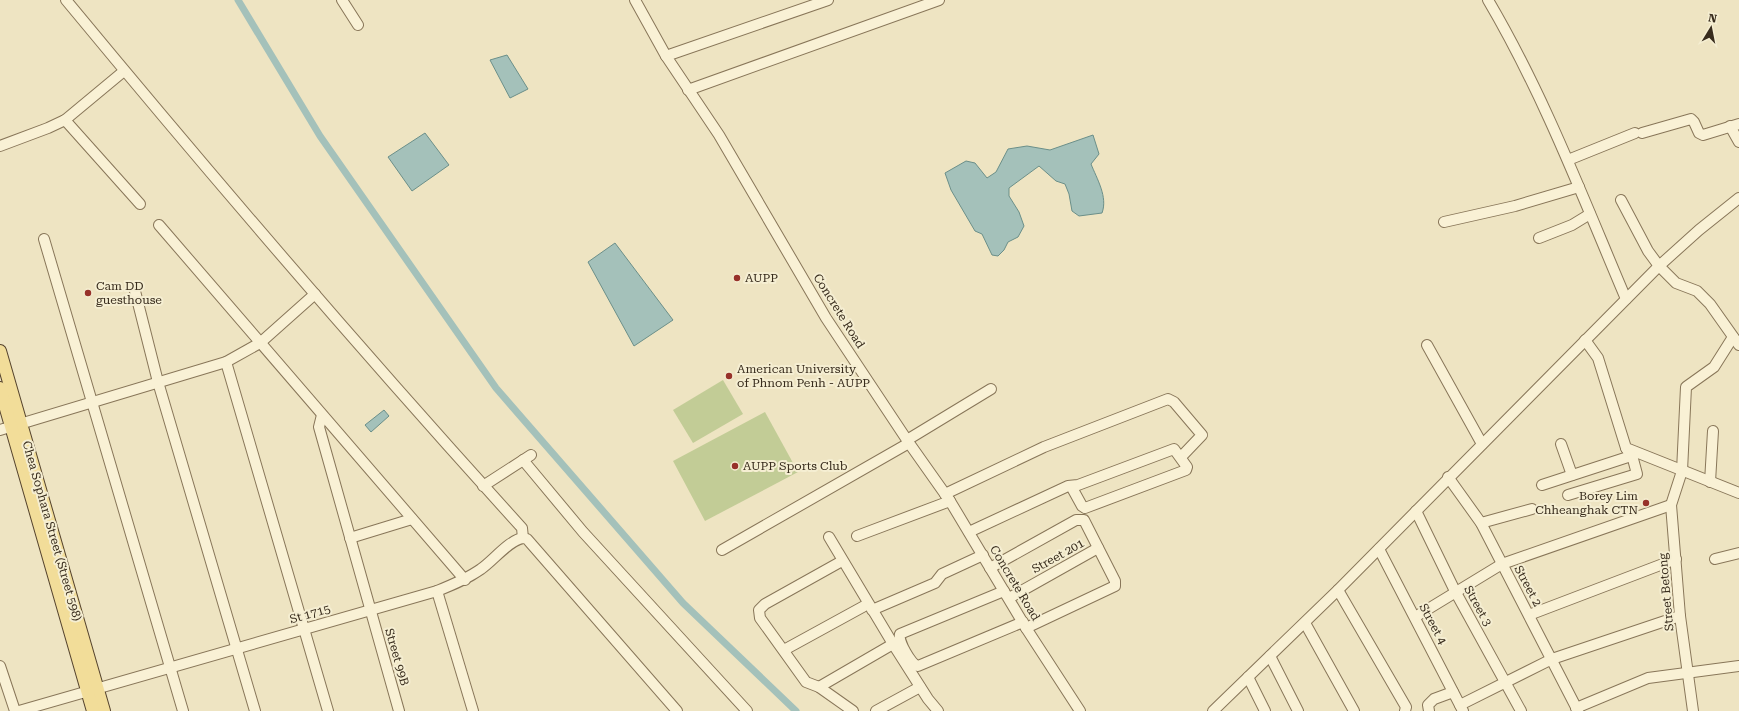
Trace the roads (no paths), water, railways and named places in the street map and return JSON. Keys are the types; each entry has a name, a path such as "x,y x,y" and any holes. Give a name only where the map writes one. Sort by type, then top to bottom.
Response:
{"main road":[{"name":"Chea Sophara Street (Street 598)","path":"0,351 11,427"},
{"name":"Chea Sophara Street (Street 598)","path":"0,388 92,689 104,711"},
{"name":"Chea Sophara Street (Street 598)","path":"92,689 93,711"}],"street":[{"path":"66,0 124,71 315,294 483,486 522,528 522,538 527,539 677,711"},
{"path":"342,0 358,25"},
{"name":"Concrete Road","path":"635,0 666,56 719,135 826,318 908,442 948,498 1024,625 1080,711"},
{"path":"666,56 828,0"},
{"path":"688,90 939,0"},
{"path":"1488,0 1510,37 1568,160 1626,299"},
{"path":"0,146 65,120 124,71"},
{"path":"1568,160 1638,133 1691,119 1694,122 1698,133 1703,135 1710,135 1734,125 1739,142"},
{"path":"65,120 140,204"},
{"path":"1444,222 1523,204 1579,187"},
{"path":"1213,711 1305,623 1448,477 1659,266 1698,230 1739,198"},
{"path":"1621,200 1648,251 1659,266 1676,283 1697,291 1710,304 1736,341"},
{"path":"1539,238 1572,225 1590,214"},
{"path":"159,225 465,580"},
{"path":"44,239 183,711"},
{"path":"135,292 158,382 255,711"},
{"path":"11,427 226,362 260,343 315,294"},
{"path":"1568,495 1634,476 1637,472 1598,358 1584,340"},
{"name":"Street Betong","path":"1693,711 1680,616 1671,505 1682,471 1686,387 1711,370 1736,341"},
{"path":"1427,344 1482,444"},
{"path":"226,362 328,711"},
{"path":"722,550 908,442 991,389"},
{"path":"857,536 948,498 1044,447 1168,399 1174,402 1202,435 1181,457"},
{"name":"Street 99B","path":"322,415 319,427 399,711"},
{"path":"1710,482 1713,431"},
{"path":"1561,444 1572,475"},
{"path":"969,532 1071,486 1078,485 1174,449 1186,464 1186,470 1085,508 1082,506 1071,486"},
{"path":"1542,485 1572,475 1629,452 1739,493"},
{"path":"483,486 527,457 583,532 746,711"},
{"name":"Street 2","path":"1448,477 1481,523 1577,709"},
{"path":"1415,617 1455,591 1502,564 1671,505"},
{"path":"1481,523 1532,509"},
{"name":"Street 3","path":"1416,511 1455,591 1507,682 1521,711"},
{"path":"350,538 412,519"},
{"path":"990,568 1079,519 1084,520 1114,581 1114,588 1024,625"},
{"path":"829,537 893,644 920,687 938,711"},
{"name":"St 1715","path":"19,711 437,591 465,580 482,568 511,543 522,538"},
{"name":"Street 201","path":"1024,625 918,666 913,663 899,639 900,634 1006,594 1098,548"},
{"name":"Street 4","path":"1379,549 1461,708"},
{"path":"1715,559 1739,553"},
{"path":"784,650 870,607 935,583 942,574 983,555"},
{"path":"1529,615 1676,559"},
{"path":"842,561 766,604 759,610 760,618 806,682 819,687 853,711"},
{"path":"1338,590 1406,707 1405,711"},
{"path":"437,591 473,711"},
{"path":"1461,708 1552,659 1680,616"},
{"path":"1305,623 1354,711"},
{"path":"819,687 893,644"},
{"path":"1270,656 1298,711"},
{"path":"0,666 15,711"},
{"path":"1577,709 1648,678 1739,666"},
{"path":"1248,677 1265,711"},
{"path":"876,711 920,687"},
{"path":"1429,711 1428,705 1434,699 1453,692"}],"water":[{"path":"507,55 528,89 510,98 490,60"},
{"path":"425,133 449,165 412,191 388,157"},
{"path":"1093,135 1099,154 1091,164 1103,194 1104,201 1102,213 1079,216 1072,211 1069,194 1065,184 1056,181 1039,166 1009,188 1009,196 1019,212 1024,226 1018,237 1008,242 1004,250 998,256 992,255 982,234 975,231 951,190 945,173 966,161 975,163 987,178 996,172 1008,149 1027,146 1050,150"},
{"path":"615,243 673,320 634,346 588,262"},
{"path":"384,410 389,416 371,432 365,425"}],"waterway":[{"path":"238,0 320,136 496,388 683,603 796,711"}],"place":[{"name":"AUPP","path":"737,278"},
{"name":"Cam DD guesthouse","path":"88,293"},
{"name":"American University of Phnom Penh - AUPP","path":"729,376"},
{"name":"AUPP Sports Club","path":"735,466"},
{"name":"Borey Lim Chheanghak CTN","path":"1646,503"}]}
